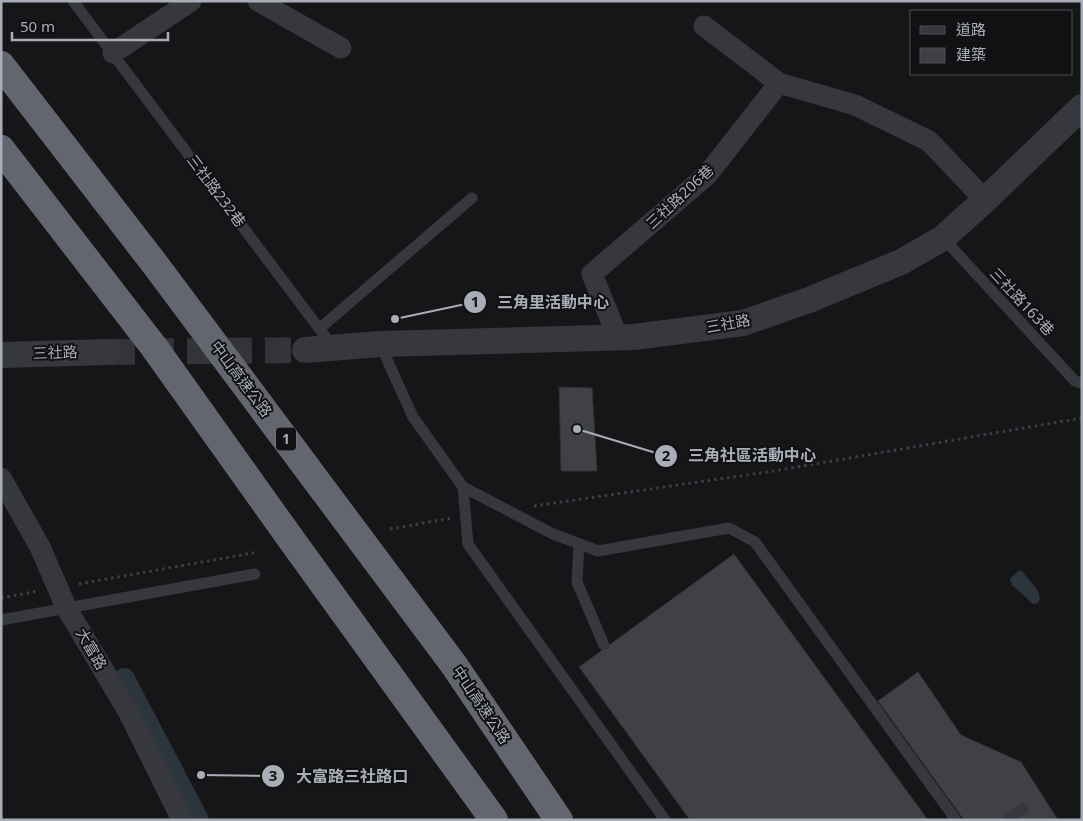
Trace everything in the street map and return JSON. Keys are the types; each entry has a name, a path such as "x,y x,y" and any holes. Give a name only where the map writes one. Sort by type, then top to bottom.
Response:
{"highway":[{"name":"中山高速公路","path":"1,66 154,263 454,665 559,820"},
{"path":"1,148 154,348 494,820"}],"street":[{"path":"113,53 191,1"},
{"path":"258,1 341,48"},
{"path":"704,26 779,83 855,105 929,142 985,200"},
{"name":"三社路206巷","path":"618,338 592,274 707,175 779,83"},
{"name":"三社路","path":"320,342 380,344 618,338 743,323 809,300 900,262 943,238 1082,107"},
{"name":"三社路","path":"1,355 109,352"},
{"name":"大富路","path":"1,478 40,548 66,607 129,713 182,820"}],"lane":[{"name":"三社路232巷","path":"73,1 113,53 320,342"},
{"path":"320,342 472,198"},
{"name":"三社路163巷","path":"943,238 1075,381 1081,383"},
{"path":"380,344 413,417 462,487 468,544 665,820"},
{"path":"462,487 553,534 598,551 729,528 755,542 956,820"},
{"path":"579,544 577,582 604,645"},
{"path":"1,620 255,574"},
{"path":"1007,820 1023,808"}],"path":[{"path":"506,510 774,471 1082,418"},
{"path":"390,529 466,516"},
{"path":"1,598 258,552"}],"shaded area":[{"path":"1021,570 1038,591 1040,598 1038,603 1033,604 1012,585 1010,579"}],"building":[{"path":"559,387 592,388 597,471 561,471"},
{"path":"734,554 928,820 690,820 579,667"},
{"path":"918,672 961,735 1021,762 1058,820 964,820 878,701"}],"waterway":[{"path":"124,679 198,820"}],"tunnel":[{"path":"109,352 305,350"}],"place":[{"name":"三角里活動中心","path":"395,319"},
{"name":"三角社區活動中心","path":"577,429"},
{"name":"大富路三社路口","path":"201,775"}]}
